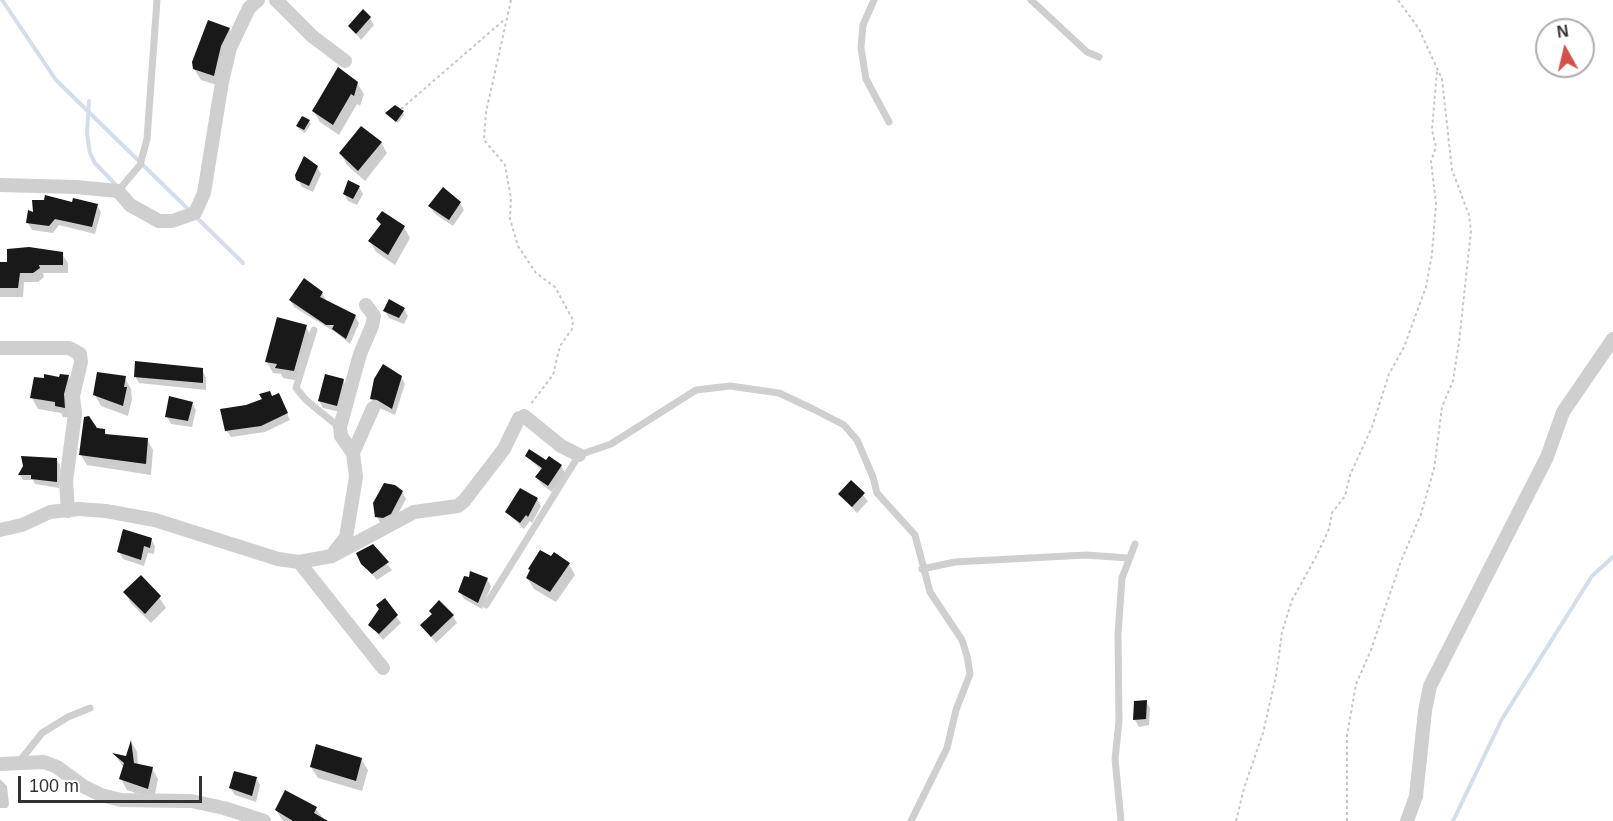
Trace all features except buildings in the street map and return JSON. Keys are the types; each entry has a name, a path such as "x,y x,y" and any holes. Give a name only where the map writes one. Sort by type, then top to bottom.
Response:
{"street":[{"path":"0,185 76,187 118,191 130,205 159,221 195,213 201,204 230,48 240,23 249,8 258,0"},
{"path":"276,0 312,36 345,61"},
{"path":"332,556 346,537 356,477 353,453 341,436 339,427 360,354 372,326 374,316 366,305"},
{"path":"1407,821 1416,796 1425,711 1430,686 1547,457 1563,411 1613,339"},
{"path":"0,348 69,348 80,354 81,362 73,396 75,414 66,481 68,511"},
{"path":"353,453 373,408"},
{"path":"0,530 22,525 50,512 106,511 155,520 244,549 299,562 332,556 414,512 458,506 504,449 521,417 561,447 579,455"},
{"path":"299,562 383,668"},
{"path":"0,764 44,762 57,767 83,786 101,795 121,800 191,801 224,808 264,821"}],"lane":[{"path":"118,191 140,165 147,140 157,0"},
{"path":"874,0 863,25 861,48 866,79 889,122"},
{"path":"1032,0 1087,52 1099,57"},
{"path":"314,330 296,388 298,394 339,427"},
{"path":"486,605 579,455 611,444 696,390 730,386 779,393 843,425 857,440 873,477 877,494 915,535 922,569 930,592 962,640 970,674 940,766 923,793 911,821"},
{"path":"1121,821 1115,759 1119,721 1117,647 1122,578 1135,544"},
{"path":"922,569 954,562 1086,555 1128,558"},
{"path":"19,762 42,733 68,717 90,708"}],"path":[{"path":"511,0 504,20 486,112 484,140 505,165 511,198 510,219 518,246 536,273 555,287 573,320 572,329 560,346 553,375 521,417"},
{"path":"1347,821 1347,736 1356,684 1371,650 1401,561 1421,514 1438,453 1442,406 1453,381 1471,231 1469,215 1452,170 1445,120 1445,102 1437,68 1419,29 1398,0"},
{"path":"401,109 504,20"},
{"path":"1236,821 1263,733 1276,676 1282,632 1292,600 1317,557 1329,529 1332,513 1345,496 1350,475 1372,427 1389,374 1404,347 1426,287 1432,254 1436,204 1431,161 1436,147 1432,130 1437,68"}],"waterway":[{"path":"2,0 56,80 189,210"},
{"path":"89,101 87,134 90,153 95,163 115,184"},
{"path":"194,215 243,263"},
{"path":"1453,821 1502,719 1592,576 1613,557"}]}
